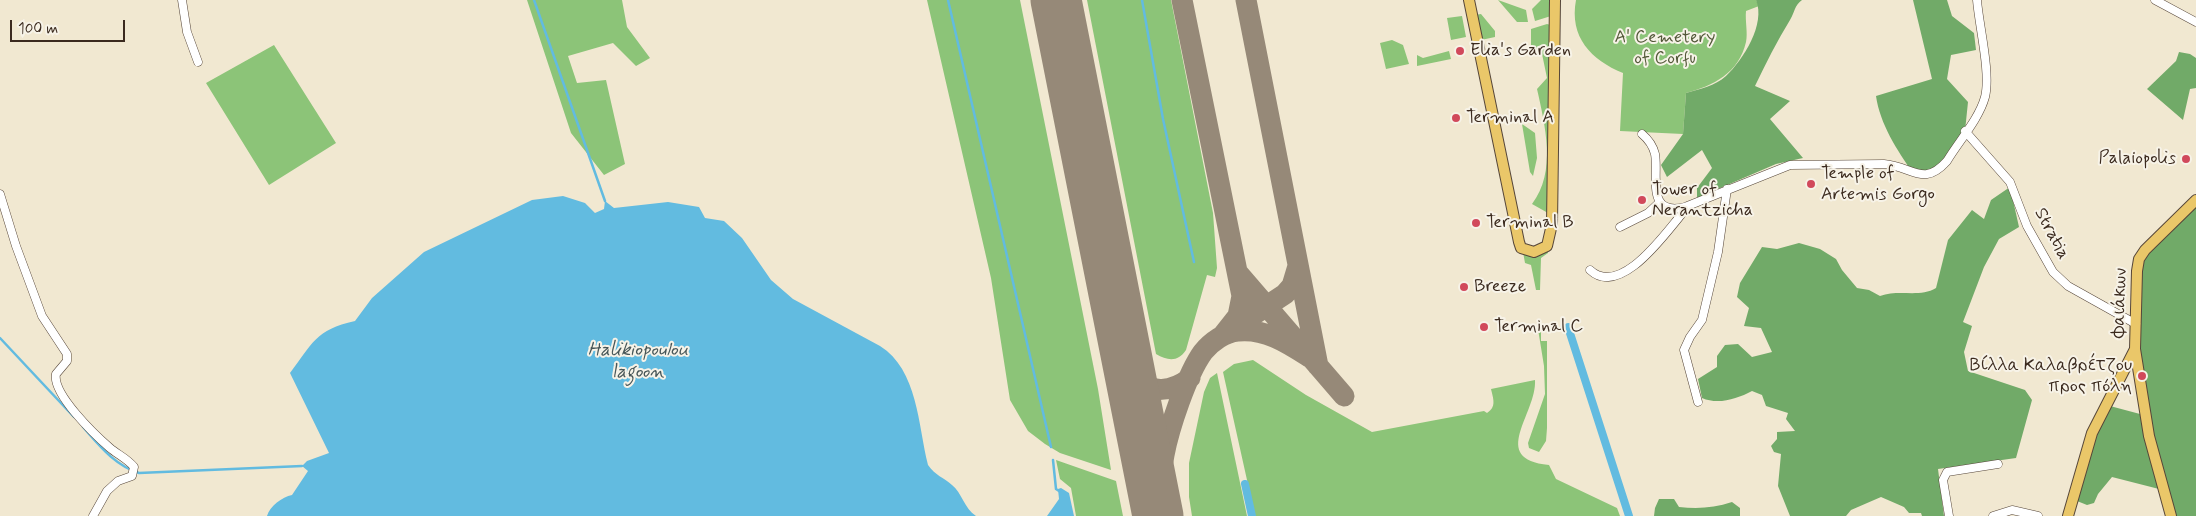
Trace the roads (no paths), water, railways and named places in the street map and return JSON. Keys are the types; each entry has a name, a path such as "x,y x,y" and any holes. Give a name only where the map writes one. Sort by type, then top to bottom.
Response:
{"main road":[{"path":"1469,0 1518,242 1521,248 1534,252 1547,246 1552,224 1555,0"},
{"name":"Φαιάκων","path":"2170,516 2149,436 2135,348 2137,271 2141,254 2196,200"},
{"path":"2068,516 2092,433 2135,348"}],"street":[{"path":"182,0 188,32 198,62"},
{"path":"1642,134 1655,156 1656,194 1660,202 1672,208 1685,207 1790,165 1893,164 1922,176 1928,175 1941,168 1947,161 1982,104 1986,89 1977,0"},
{"path":"2156,0 2196,22"},
{"name":"Stratia","path":"1966,132 2010,182 2027,226 2054,272 2068,286 2136,324"},
{"path":"1698,402 1684,350 1690,337 1702,320 1718,252 1727,189"},
{"path":"0,194 16,246 42,316 67,354 67,361 56,374 57,388 73,410 109,447 132,465 134,472 129,478 118,481 107,491 93,516"},
{"path":"1620,227 1648,213 1660,202"},
{"path":"1590,270 1601,276 1615,276 1623,272 1645,257 1685,207"},
{"path":"1949,516 1943,480 1944,474 1950,471 1998,464"},
{"path":"1994,516 2017,510 2038,516"}],"water":[{"name":"Halikiopoulou lagoon","path":"563,196 585,203 595,213 604,209 605,201 614,208 668,202 699,207 705,218 724,221 742,238 771,280 793,299 880,346 893,356 909,384 928,465 955,488 976,516 267,516 277,502 292,495 308,471 302,466 307,461 329,453 290,373 316,339 331,329 355,321 372,298 424,252 532,200"},
{"path":"1061,488 1069,493 1074,516 1047,516 1059,499 1058,489"}],"waterway":[{"path":"534,0 605,201"},
{"path":"948,0 1051,447"},
{"path":"1142,0 1163,119 1194,262"},
{"path":"1568,327 1629,516"},
{"path":"0,338 74,417"},
{"path":"83,427 115,460 139,473 302,466"},
{"path":"1053,460 1056,489 1059,491"},
{"path":"1245,484 1252,516"}],"place":[{"name":"Elia's Garden","path":"1460,51"},
{"name":"Terminal A","path":"1456,118"},
{"name":"Palaiopolis","path":"2186,159"},
{"name":"Temple of Artemis Gorgo","path":"1811,184"},
{"name":"Tower of Nerantzicha","path":"1642,200"},
{"name":"Terminal B","path":"1476,223"},
{"name":"Breeze","path":"1464,287"},
{"name":"Terminal C","path":"1484,327"},
{"name":"Βίλλα Καλαβρέτζου προς πόλη","path":"2142,376"}],"park label":[{"name":"A' Cemetery of Corfu","path":"1665,48"}]}
